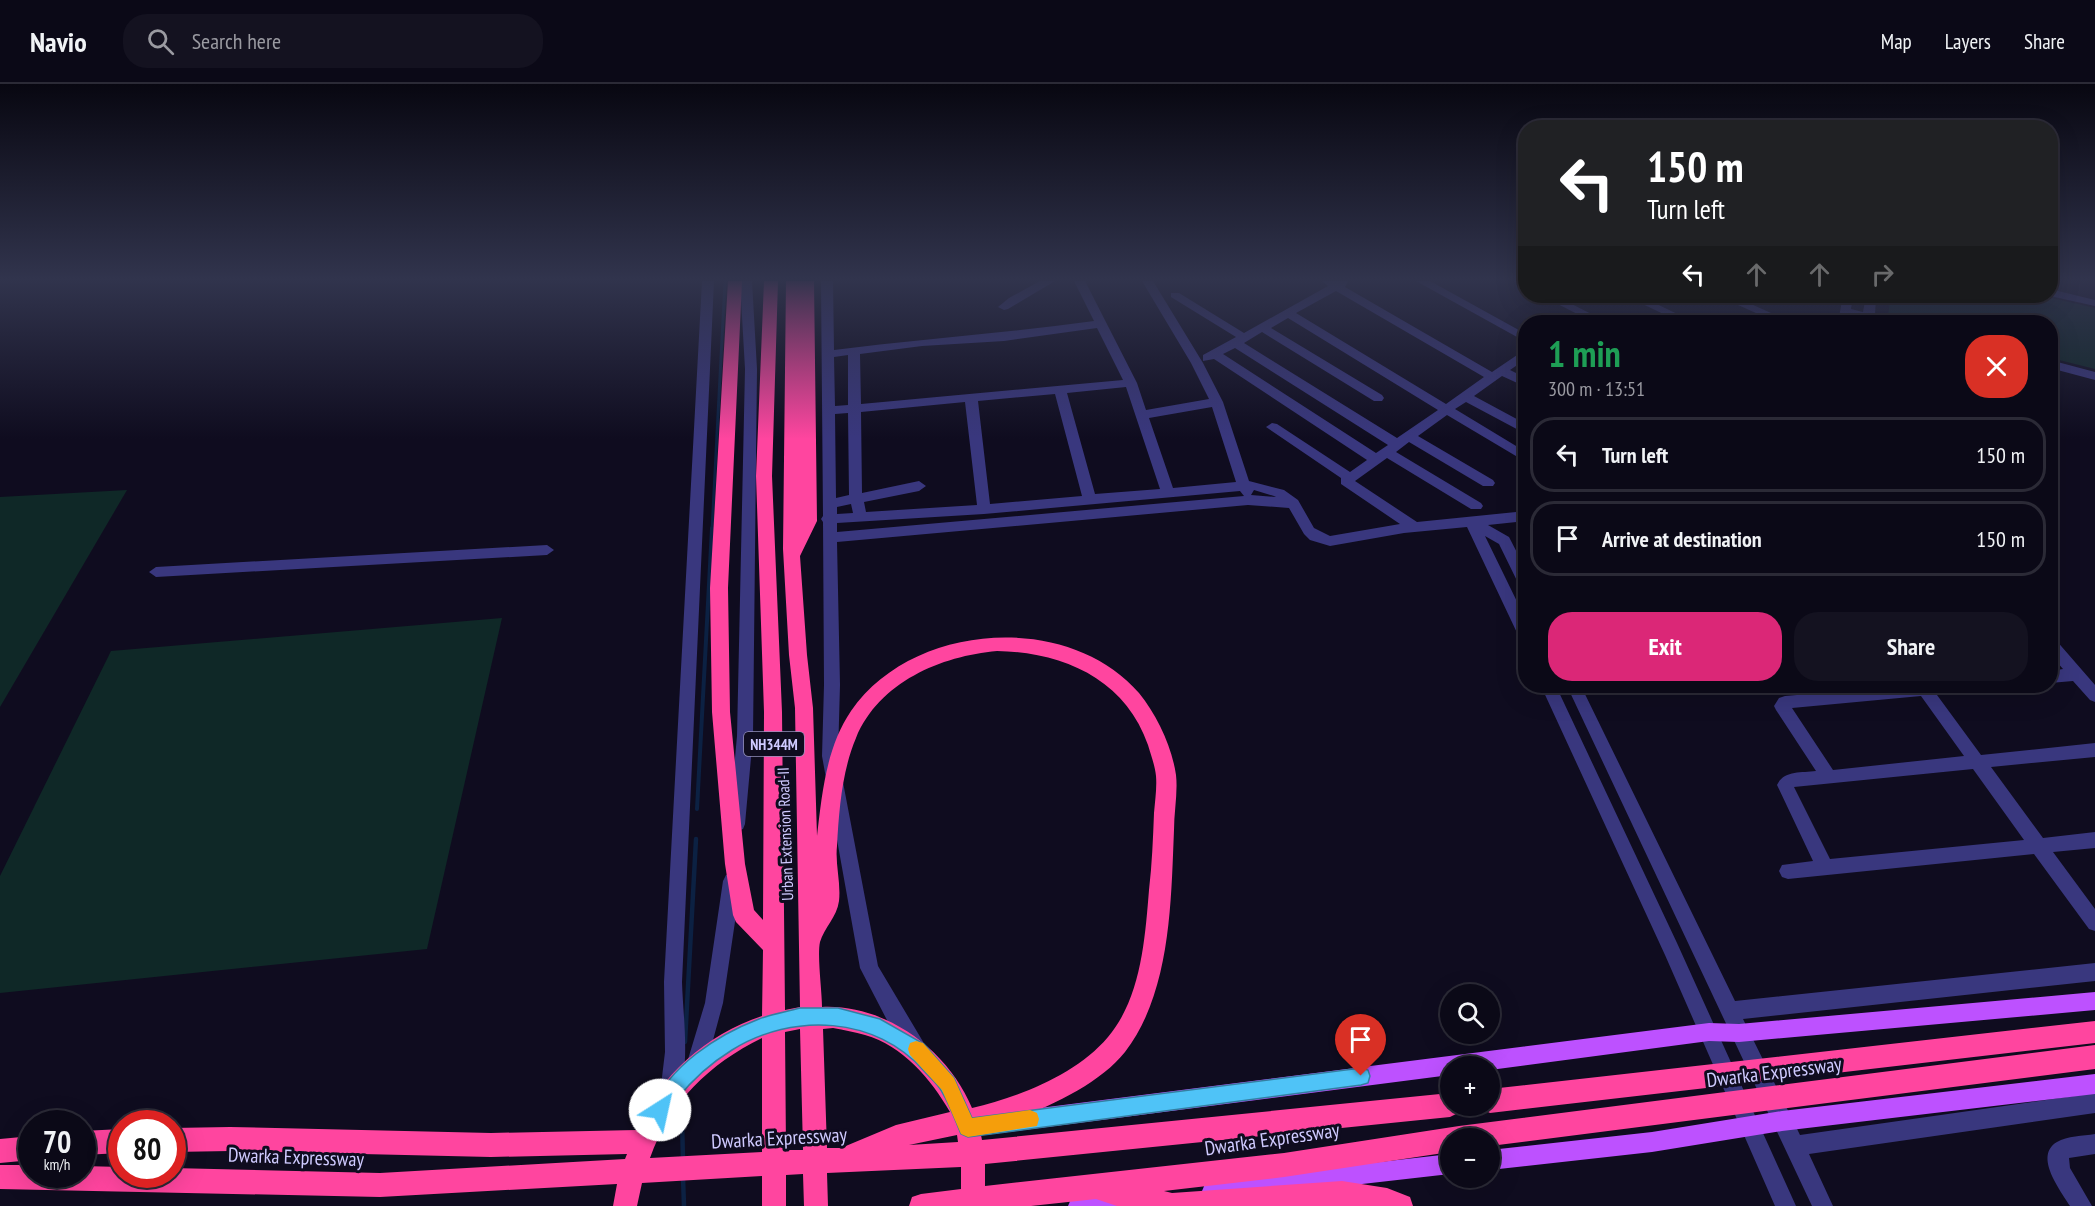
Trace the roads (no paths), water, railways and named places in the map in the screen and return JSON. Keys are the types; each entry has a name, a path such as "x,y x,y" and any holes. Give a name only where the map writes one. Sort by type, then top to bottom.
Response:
{"highway":[{"path":"732,333 718,588 721,712 735,864 744,915 775,948"},
{"name":"Urban Extension Road-II","path":"769,333 764,476 773,712 774,1206"},
{"name":"Urban Extension Road-II","path":"792,333 790,473 792,555 795,639 804,708 816,1206"},
{"path":"792,555 809,521 807,333"},
{"path":"810,940 828,904 826,855 834,773 849,726 869,700 893,679 916,665 962,649 992,644 1020,644 1048,648 1078,658 1107,674 1132,697 1149,721 1161,749 1166,776 1154,949 1141,1003 1117,1044 1090,1067 1055,1090 997,1113 902,1135 835,1160"},
{"path":"625,1206 625,1198 641,1142 670,1094 696,1066 726,1044 762,1026 800,1017 838,1016 880,1027 918,1050 948,1084 968,1127 974,1171 972,1206"},
{"name":"Dwarka Expressway","path":"1500,1100 2095,1032"},
{"name":"Dwarka Expressway","path":"1500,1133 2095,1057"},
{"name":"Dwarka Expressway","path":"0,1177 380,1185 945,1156 1440,1107"},
{"path":"186,1140 491,1145 641,1142"},
{"name":"Dwarka Expressway","path":"921,1206 1084,1197 1440,1142"},
{"path":"0,1151 18,1149"},
{"path":"1084,1197 1172,1205 1342,1193 1387,1200 1401,1206"}],"main road":[{"path":"968,1127 1709,1032 1739,1033 2008,1007 2095,1001"},
{"path":"1500,1159 1652,1142 1782,1121 2095,1084"},
{"path":"1084,1197 1440,1165"}],"street":[{"path":"670,1094 675,1052 673,982 705,333"},
{"path":"696,1066 714,1003 730,906 745,736 751,369 749,333"},
{"path":"828,333 828,512 832,684 830,756 869,968 896,1017 918,1050"},
{"path":"828,354 922,342 1031,333"},
{"path":"1106,333 1131,383 1168,492"},
{"path":"1179,333 1217,402 1243,486 1251,500"},
{"path":"1230,333 1476,506"},
{"path":"1197,363 1253,333"},
{"path":"1272,333 1378,398"},
{"path":"1321,333 1518,453"},
{"path":"1427,333 1497,373 1518,380"},
{"path":"854,351 855,499 861,518"},
{"path":"1214,354 1391,448 1488,483"},
{"path":"1415,527 1346,481 1518,359"},
{"path":"2058,366 2095,376"},
{"path":"828,411 1131,383"},
{"path":"1060,388 1090,500"},
{"path":"971,396 984,509"},
{"path":"1465,396 1518,426"},
{"path":"1142,415 1217,402"},
{"path":"1272,427 1350,478"},
{"path":"828,512 855,499 919,486"},
{"path":"828,512 861,518 1243,486 1269,488 1293,503 1309,531 1322,539 1339,540 1415,527 1518,517"},
{"path":"829,538 1251,500 1293,503"},
{"path":"1471,521 1492,531 1504,541 1518,569"},
{"path":"1471,521 1518,620"},
{"path":"156,572 547,550"},
{"path":"2058,652 2095,696"},
{"path":"2058,676 2077,674"},
{"path":"1551,693 1709,1032 1786,1206"},
{"path":"1577,693 1823,1206"},
{"path":"1828,776 1782,706 1785,702 1874,693"},
{"path":"1927,693 2095,923"},
{"path":"1825,867 1785,785 1793,779 2095,750"},
{"path":"1788,871 2095,840"},
{"path":"1671,949 1700,946"},
{"path":"1729,1011 2095,972"},
{"path":"1794,1146 2095,1103"},
{"path":"2082,1206 2060,1171 2058,1154 2064,1149 2095,1144"}],"waterway":[{"path":"712,530 722,333"},
{"path":"697,809 712,528"},
{"path":"685,1042 696,839"},
{"path":"682,1120 683,1160"},
{"path":"683,1177 684,1206"}]}
